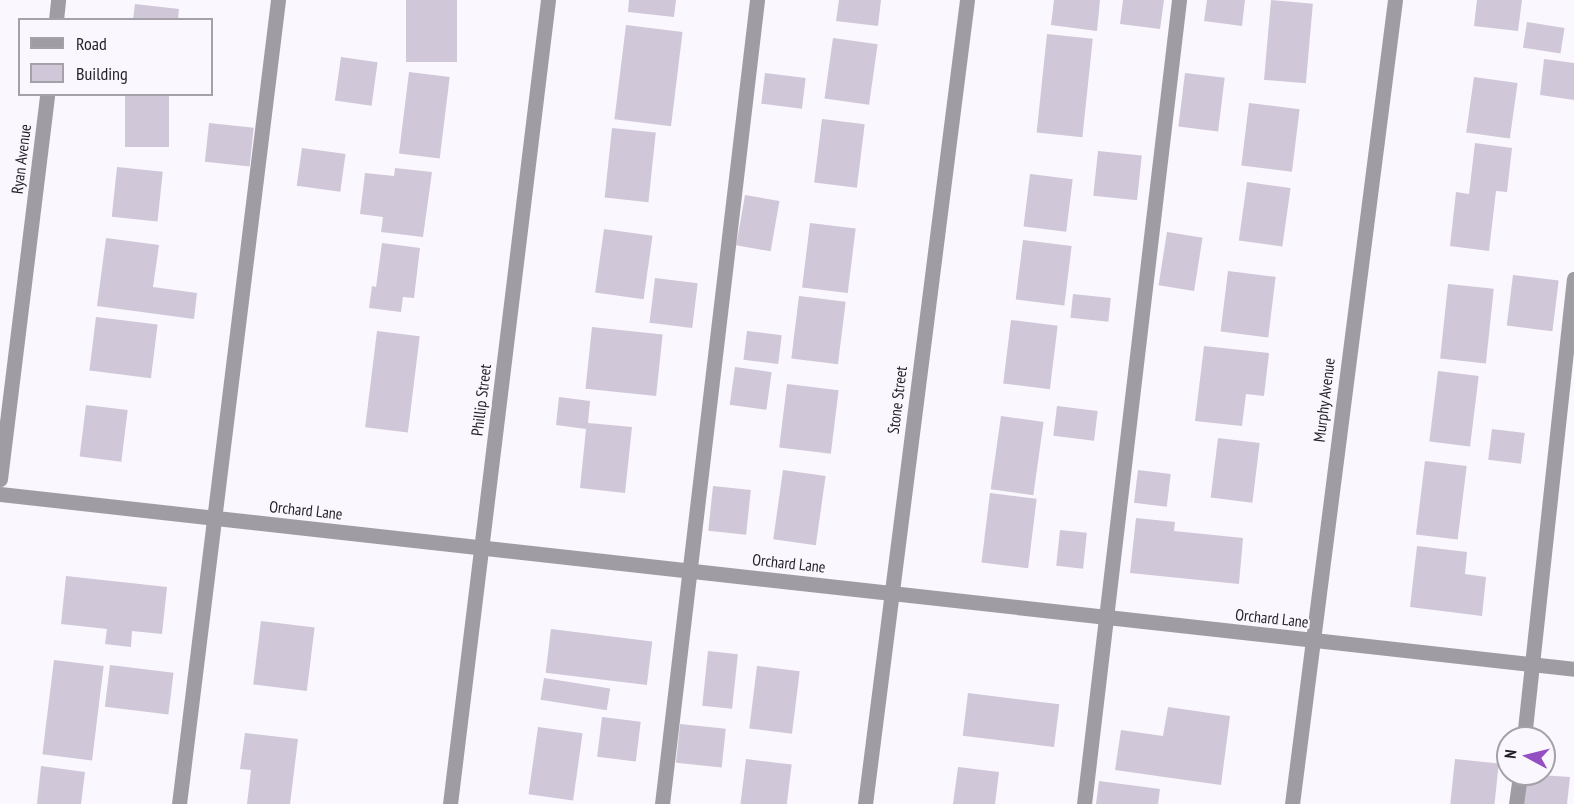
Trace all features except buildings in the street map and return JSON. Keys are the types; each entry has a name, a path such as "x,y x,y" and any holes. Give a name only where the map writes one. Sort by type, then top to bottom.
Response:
{"street":[{"path":"56,18 58,0"},
{"path":"179,804 279,0"},
{"name":"Phillip Street","path":"450,804 548,0"},
{"path":"662,804 757,0"},
{"name":"Stone Street","path":"865,804 967,0"},
{"path":"1084,804 1179,0"},
{"name":"Murphy Avenue","path":"1292,804 1311,640 1395,0"},
{"name":"Ryan Avenue","path":"0,479 47,96"},
{"path":"1525,726 1574,279"},
{"name":"Orchard Lane","path":"0,494 1574,669"},
{"path":"1516,804 1518,786"}]}
